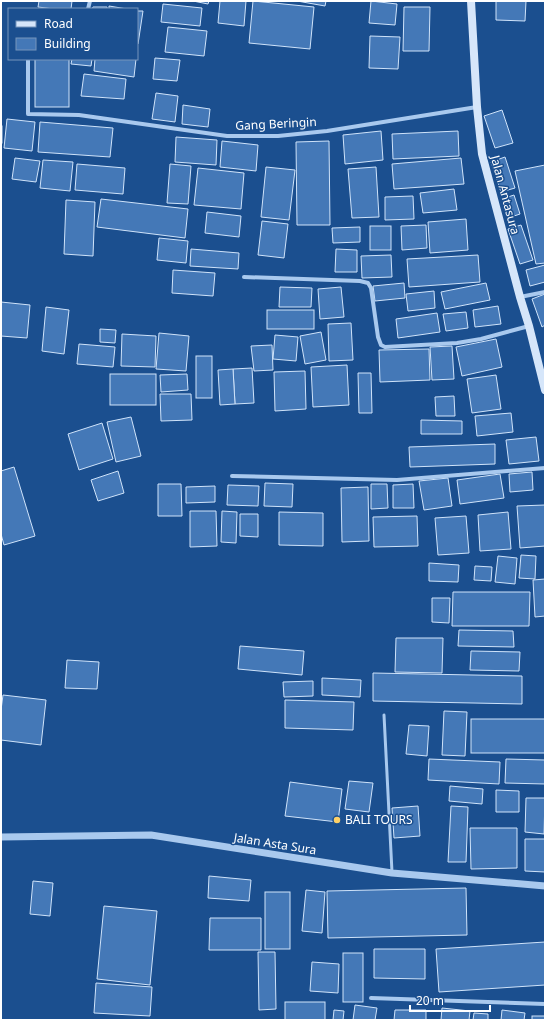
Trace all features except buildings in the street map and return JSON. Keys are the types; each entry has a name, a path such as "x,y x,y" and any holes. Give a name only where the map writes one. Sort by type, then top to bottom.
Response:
{"main road":[{"name":"Jalan Antasura","path":"471,1 477,107 482,154 545,390"}],"street":[{"name":"Gang Beringin","path":"28,60 28,114 79,115 227,136 278,136 327,131 477,107"},
{"path":"244,277 360,281 368,283 371,288 378,337 382,345 385,347 457,343 481,339 529,326"},
{"path":"520,297 545,292"},
{"path":"232,476 397,480 545,468"},
{"name":"Jalan Asta Sura","path":"1,837 151,835 392,873 545,886"},
{"path":"371,998 545,1004"}],"lane":[{"path":"384,715 392,873"}],"place":[{"name":"BALI TOURS","path":"337,820"}]}
